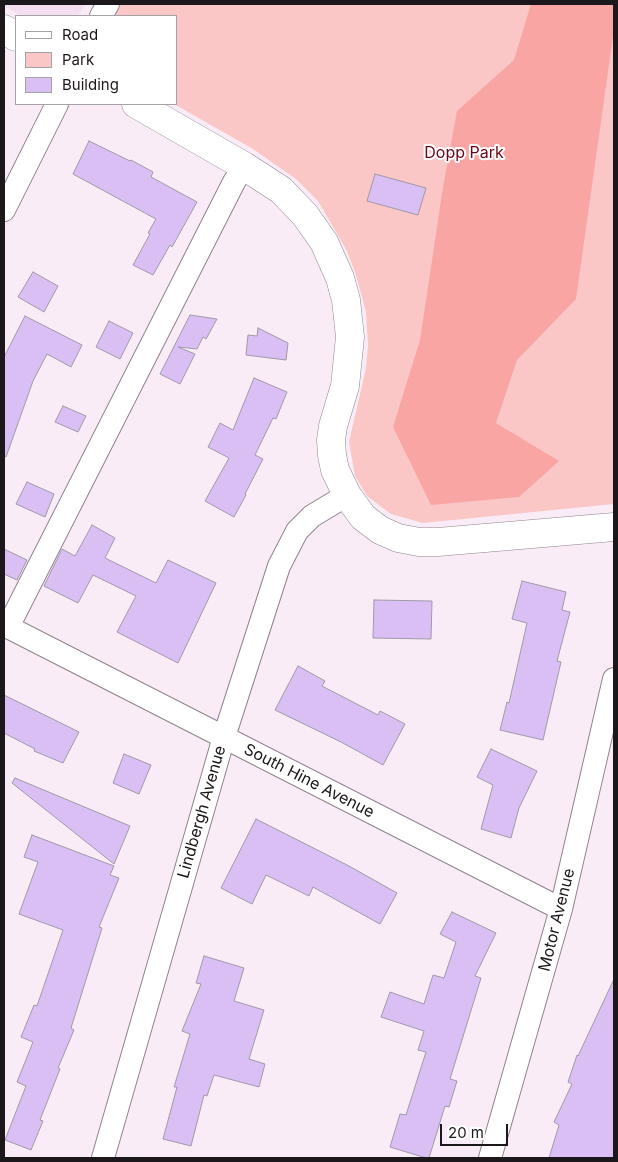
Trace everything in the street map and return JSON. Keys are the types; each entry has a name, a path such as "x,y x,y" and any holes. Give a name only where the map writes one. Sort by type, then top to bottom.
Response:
{"street":[{"path":"102,15 108,4"},
{"path":"4,29 15,36"},
{"path":"4,210 56,105"},
{"path":"138,105 244,166 281,190 305,215 324,242 340,278 346,300 350,337 345,386 331,440 335,470 347,496 363,517 380,530 398,538 419,542 614,527"},
{"path":"6,626 234,182 244,166"},
{"name":"Lindbergh Avenue","path":"103,1158 224,737 279,566 297,530 312,516 347,496"},
{"name":"South Hine Avenue","path":"6,626 561,909"},
{"name":"Motor Avenue","path":"490,1158 561,909 614,679"}],"shaded area":[{"path":"4,4 85,4 79,15 19,15 4,6"}],"green space":[{"name":"Dopp Park","path":"121,4 614,4 614,504 423,523 391,514 367,496 355,476 349,442 366,368 368,346 366,312 347,251 318,201 296,179 253,149 176,105 178,105 178,15 116,15"},
{"path":"531,4 614,4 614,29 576,299 517,360 496,423 559,461 519,497 431,505 393,427 420,340 443,187 457,111 514,60"}],"building":[{"path":"89,141 153,172 151,177 197,202 172,247 170,245 153,275 133,265 156,219 73,174"},
{"path":"375,174 426,188 418,215 367,201"},
{"path":"33,272 58,286 44,312 18,297"},
{"path":"190,315 217,319 206,339 203,337 197,349 178,347 195,354 180,384 160,374"},
{"path":"25,316 82,345 71,367 47,354 33,381 6,457 4,456 4,357"},
{"path":"109,321 133,333 120,359 96,347"},
{"path":"258,328 288,343 286,360 246,355 248,335 257,336"},
{"path":"254,378 287,392 276,419 273,418 255,455 263,459 234,517 205,501 229,458 208,447 220,423 233,430"},
{"path":"63,406 86,416 78,432 55,422"},
{"path":"27,482 54,494 45,517 16,504"},
{"path":"92,525 115,538 105,558 156,583 168,560 216,583 178,663 117,632 136,596 93,575 78,603 44,586 62,549 75,556"},
{"path":"4,549 27,560 17,580 4,574"},
{"path":"522,581 566,592 562,610 570,612 557,661 561,662 543,740 500,730 507,702 509,703 527,623 512,619"},
{"path":"374,600 432,601 431,639 373,638"},
{"path":"298,666 325,681 322,686 378,715 380,711 405,724 383,765 275,710"},
{"path":"4,695 79,732 63,763 34,751 35,749 4,733"},
{"path":"491,749 537,771 519,808 511,838 481,829 493,785 477,777"},
{"path":"124,754 151,765 139,794 113,783"},
{"path":"15,778 130,826 114,864 12,783"},
{"path":"256,819 349,866 397,893 380,924 313,887 309,896 266,875 252,904 221,888"},
{"path":"32,835 114,866 110,875 119,878 99,927 102,928 71,1028 74,1030 58,1068 60,1069 40,1120 43,1121 31,1150 5,1140 26,1086 17,1082 33,1042 21,1037 34,1005 37,1006 63,930 19,914 38,862 24,857"},
{"path":"452,912 496,933 475,976 481,978 450,1079 457,1081 449,1107 445,1106 429,1158 426,1158 390,1147 400,1114 406,1115 426,1052 418,1050 424,1031 381,1017 390,992 424,1004 433,975 444,978 456,942 440,934"},
{"path":"204,956 244,968 234,1001 264,1010 249,1059 265,1064 259,1087 214,1075 207,1096 204,1095 191,1146 163,1139 177,1087 174,1087 190,1034 182,1031 201,984 196,983"},
{"path":"614,979 614,1158 549,1158 559,1125 554,1122 572,1084 568,1082 577,1055"}]}
